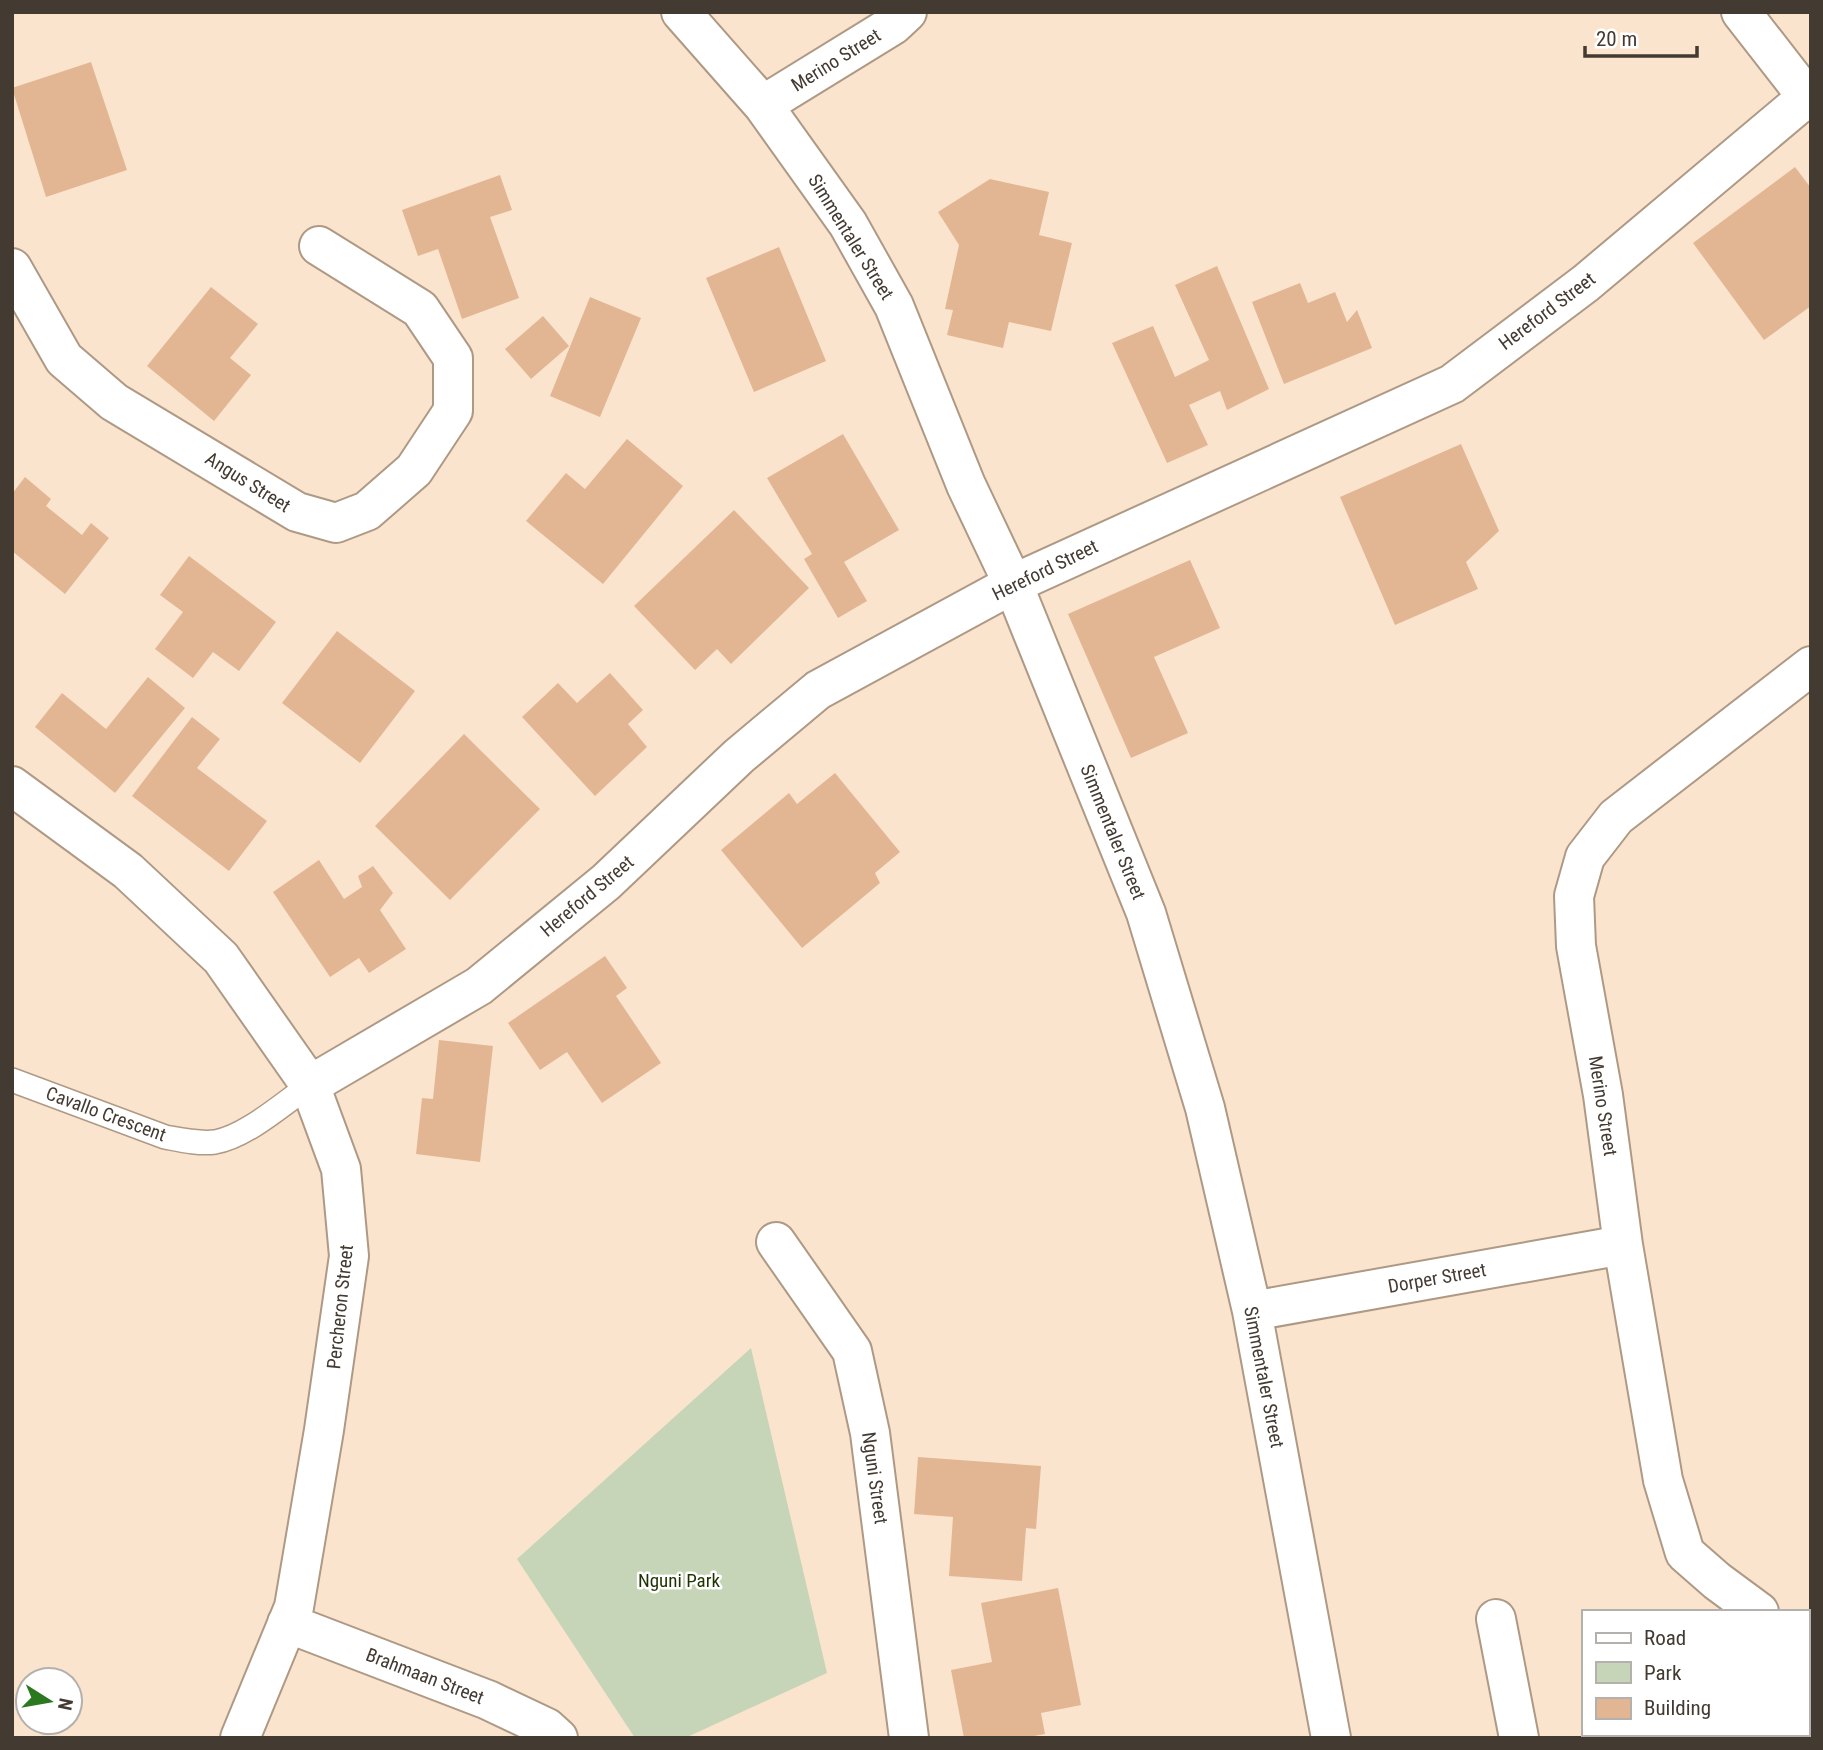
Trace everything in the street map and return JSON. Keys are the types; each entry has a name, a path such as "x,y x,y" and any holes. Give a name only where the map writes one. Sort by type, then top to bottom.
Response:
{"street":[{"name":"Simmentaler Street","path":"681,12 763,105 848,224 894,306 967,485 1013,584 1146,913 1205,1108 1252,1311 1331,1738"},
{"name":"Merino Street","path":"763,105 893,25 907,12"},
{"path":"1741,12 1809,98"},
{"name":"Hereford Street","path":"310,1085 479,986 606,882 739,756 818,690 1013,584 1452,384 1586,283 1809,98"},
{"name":"Angus Street","path":"12,268 64,359 114,402 297,512 336,523 367,511 414,470 453,411 453,358 420,309 319,246"},
{"name":"Merino Street","path":"1756,1610 1685,1553 1663,1480 1623,1245 1603,1095 1576,946 1574,896 1585,857 1616,817 1811,666"},
{"name":"Percheron Street","path":"12,786 128,871 221,958 310,1085 341,1169 349,1256 322,1444 294,1607 240,1738"},
{"name":"Nguni Street","path":"776,1242 852,1351 870,1433 909,1738"},
{"name":"Dorper Street","path":"1252,1311 1623,1245"},
{"path":"1496,1619 1519,1738"},
{"name":"Brahmaan Street","path":"287,1623 488,1700 547,1728 558,1738"}],"lane":[{"name":"Cavallo Crescent","path":"12,1080 165,1137 189,1142 216,1142 242,1132 310,1085"}],"green space":[{"name":"Nguni Park","path":"751,1348 827,1673 685,1738 635,1738 517,1559"}],"building":[{"path":"91,62 127,170 46,197 12,88"},
{"path":"1795,167 1811,188 1811,306 1764,340 1693,243"},
{"path":"500,175 512,210 490,217 519,298 462,319 438,249 418,256 402,210"},
{"path":"990,179 1049,192 1039,235 1072,243 1051,331 1009,322 1003,348 947,335 953,310 945,309 959,245 938,212"},
{"path":"779,247 826,361 754,392 706,278"},
{"path":"1217,266 1269,389 1227,410 1220,391 1189,405 1208,445 1167,463 1112,343 1153,326 1175,377 1209,360 1175,285"},
{"path":"1300,283 1308,303 1335,292 1347,322 1357,310 1372,348 1284,384 1252,302"},
{"path":"211,287 258,324 230,358 251,375 214,421 147,366"},
{"path":"590,297 641,318 600,417 550,396"},
{"path":"543,316 569,346 531,379 505,349"},
{"path":"843,434 899,530 844,562 867,601 838,618 804,559 812,554 767,478"},
{"path":"627,439 683,486 603,584 526,521 566,473 585,489"},
{"path":"1461,444 1499,531 1466,562 1478,589 1395,625 1340,497"},
{"path":"25,477 51,499 46,506 82,535 91,523 109,538 65,594 12,551 12,494"},
{"path":"734,510 809,588 731,664 717,649 695,670 634,606"},
{"path":"189,556 276,622 239,671 213,652 193,678 155,649 183,612 160,595"},
{"path":"1190,560 1220,628 1154,657 1188,733 1131,758 1068,614"},
{"path":"337,631 415,691 360,763 282,703"},
{"path":"610,673 643,710 628,724 647,747 595,796 522,717 558,683 577,703"},
{"path":"148,677 185,708 115,793 35,727 62,693 106,729"},
{"path":"192,717 220,739 197,768 267,821 229,871 132,796"},
{"path":"464,734 540,809 450,900 375,826"},
{"path":"835,773 900,852 875,873 880,883 802,948 721,850 789,793 797,804"},
{"path":"319,860 344,899 362,887 358,876 373,866 393,893 380,910 406,949 369,973 359,958 330,977 273,892"},
{"path":"605,956 627,988 616,996 661,1063 602,1103 567,1052 540,1070 508,1023"},
{"path":"439,1040 493,1046 480,1162 416,1154 422,1098 433,1099"},
{"path":"918,1457 1041,1466 1036,1529 1026,1528 1022,1581 949,1576 953,1517 914,1514"},
{"path":"1058,1588 1081,1705 1041,1713 1045,1734 1023,1738 964,1738 951,1670 992,1662 981,1603"}]}
